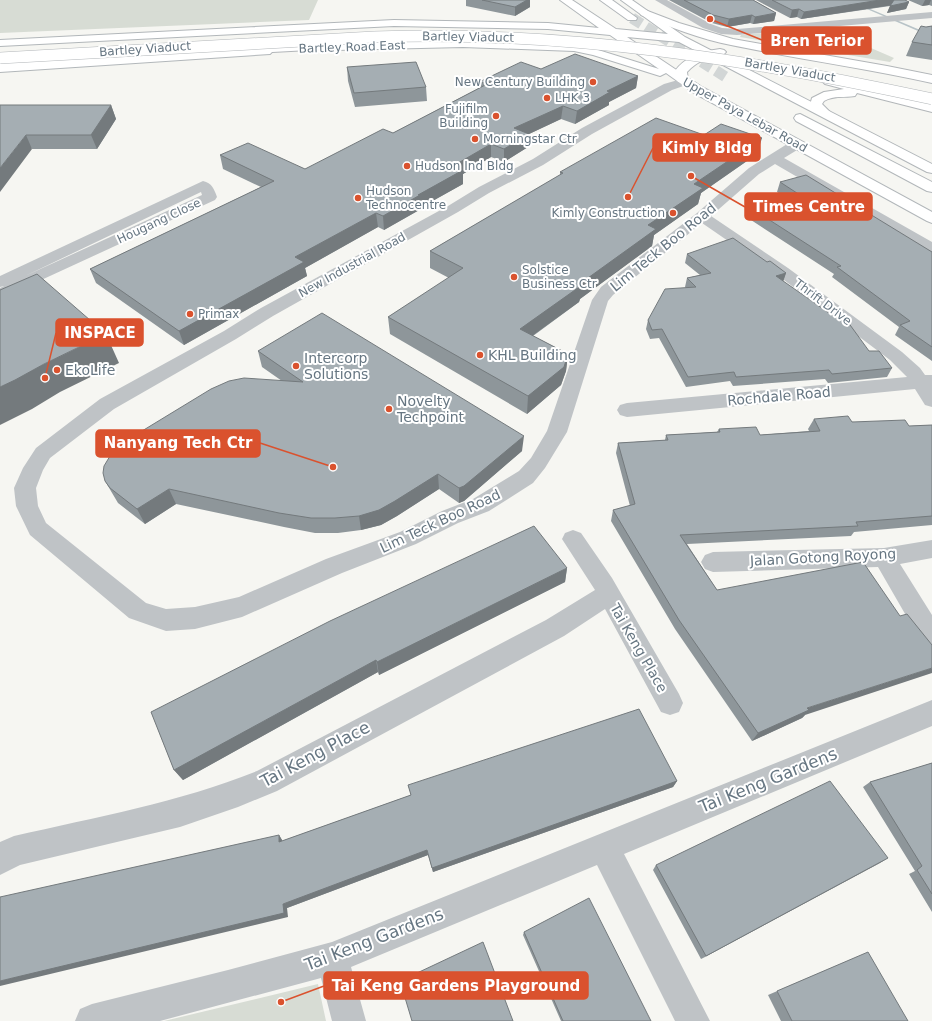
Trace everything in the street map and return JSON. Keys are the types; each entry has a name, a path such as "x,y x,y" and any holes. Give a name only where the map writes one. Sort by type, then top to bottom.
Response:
{"main road":[{"path":"479,24 540,21 562,14 567,10 568,6 564,0"},
{"name":"Upper Paya Lebar Road","path":"564,0 698,90 932,218"},
{"path":"605,0 632,18"},
{"path":"626,0 681,39 932,169"},
{"path":"594,4 618,21"},
{"path":"645,13 702,34 731,42 887,69 932,79"},
{"name":"Bartley Road East","path":"0,43 350,25 479,24 548,26 610,31 773,50"},
{"name":"Bartley Viaduct","path":"0,51 345,32 454,30 522,32 609,37 718,49 817,65 932,89"},
{"name":"Bartley Viaduct","path":"0,58 339,38 434,36 521,38 610,44 708,56 821,75 932,99"},
{"name":"Bartley Road East","path":"0,69 361,46 488,45 564,47 645,53 796,75"},
{"path":"0,64 151,57 270,48 361,46"},
{"path":"564,47 595,52 683,81 681,70 693,59 709,54 737,50 773,50"},
{"path":"810,56 777,56 773,64 796,75 932,108"},
{"path":"698,90 690,75 692,66 716,66 744,72"},
{"path":"826,114 816,106 816,101 820,97 831,94 859,94 904,101"},
{"name":"Upper Paya Lebar Road","path":"932,188 790,118 932,201"}],"street":[{"path":"660,0 707,26 721,31 737,32 931,15"},
{"path":"910,6 931,15"},
{"path":"781,18 797,27"},
{"name":"New Industrial Road","path":"33,468 43,453 107,404 484,190 538,162 587,131 668,87 683,81"},
{"name":"Lim Teck Boo Road","path":"33,468 25,488 27,506 38,529 138,611 166,620 195,618 242,607 334,566 408,538 450,517 481,504 526,477 538,463 557,432 600,300 607,291 702,216 754,171 797,144"},
{"name":"Upper Paya Lebar Road","path":"774,158 932,249"},
{"name":"Hougang Close","path":"0,282 203,185 210,197 0,294"},
{"name":"Thrift Drive","path":"702,216 782,271 896,356 927,382 932,400"},
{"name":"Rochdale Road","path":"627,410 927,382"},
{"name":"Tai Keng Place","path":"573,540 604,585 670,702"},
{"name":"Jalan Gotong Royong","path":"713,562 884,557 932,549"},
{"path":"884,557 932,637"},
{"name":"Tai Keng Place","path":"0,860 14,851 180,812 223,798 267,781 555,628 609,594"},
{"name":"Tai Keng Gardens","path":"92,1021 228,987 332,958 932,713"},
{"path":"604,848 693,1021"},
{"path":"332,958 349,1021"}],"shaded area":[{"path":"0,0 318,0 309,20 0,33"},
{"path":"825,28 894,58 890,62 740,37 741,35"},
{"path":"318,984 326,1021 164,1021"}],"building":[{"path":"482,0 527,0 515,7"},
{"path":"684,0 753,0 776,13 755,17 752,15 729,19 713,15"},
{"path":"772,0 880,0 804,12 799,9 792,10"},
{"path":"894,0 905,0 909,2 890,6"},
{"path":"921,26 932,26 932,45 912,42"},
{"path":"575,54 638,76 607,91 610,92 577,111 563,106 514,128 529,134 504,149 491,144 453,166 463,170 383,216 376,213 295,257 304,262 179,331 90,269 274,181 220,155 248,143 305,169 383,129 393,133 491,82 479,82 521,62 541,69"},
{"path":"416,62 426,87 354,93 347,67"},
{"path":"0,105 111,105 91,135 26,135 0,168"},
{"path":"656,118 704,135 721,124 762,138 694,184 703,188 648,225 656,229 581,283 582,285 520,329 568,354 564,367 528,396 388,317 463,268 430,251 563,173 560,172"},
{"path":"806,175 932,252 932,347 900,325 910,321 837,267 841,266 754,210 800,195 780,182"},
{"path":"733,238 767,262 770,261 786,273 776,276 836,318 845,318 869,351 879,351 892,368 832,374 829,370 736,377 734,372 688,377 662,329 652,330 648,320 665,289 696,287 687,278 711,273 687,254"},
{"path":"37,274 106,334 0,387 0,290"},
{"path":"322,313 524,436 464,486 459,488 438,474 379,510 359,516 311,518 279,513 169,489 137,509 110,488 105,481 103,473 104,466 113,451 119,445 211,389 229,381 244,378 303,382 258,351"},
{"path":"848,416 852,422 905,420 909,426 932,425 932,516 856,522 858,526 680,535 717,590 863,562 900,616 907,614 932,645 932,668 807,708 809,710 758,733 679,620 613,510 635,504 618,443 668,440 666,435 720,432 719,429 756,427 760,435 820,431 814,419"},
{"path":"534,526 567,568 377,662 376,660 174,770 151,712 330,621"},
{"path":"639,709 677,781 432,868 427,850 283,904 284,913 0,981 0,897 279,835 279,842 411,795 408,785"},
{"path":"932,763 932,894 917,870 922,866 870,782"},
{"path":"830,781 888,858 706,956 656,865"},
{"path":"589,898 651,1021 563,1021 524,932"},
{"path":"483,942 513,1021 412,1021 400,981"},
{"path":"868,952 908,1021 792,1021 777,991"}],"waterway":[{"path":"847,0 932,36"}],"tunnel":[{"path":"632,18 729,79"}],"place":[{"name":"Bren Terior","path":"710,19"},
{"name":"New Century Building","path":"593,82"},
{"name":"LHK 3","path":"547,98"},
{"name":"Fujifilm Building","path":"496,116"},
{"name":"Morningstar Ctr","path":"475,139"},
{"name":"Hudson Ind Bldg","path":"407,166"},
{"name":"Times Centre","path":"691,176"},
{"name":"Kimly Bldg","path":"628,197"},
{"name":"Hudson Technocentre","path":"358,198"},
{"name":"Kimly Construction","path":"673,213"},
{"name":"Solstice Business Ctr","path":"514,277"},
{"name":"Primax","path":"190,314"},
{"name":"KHL Building","path":"480,355"},
{"name":"Intercorp Solutions","path":"296,366"},
{"name":"EkoLife","path":"57,370"},
{"name":"INSPACE","path":"45,378"},
{"name":"Novelty Techpoint","path":"389,409"},
{"name":"Nanyang Tech Ctr","path":"333,467"},
{"name":"Tai Keng Gardens Playground","path":"281,1002"}]}
